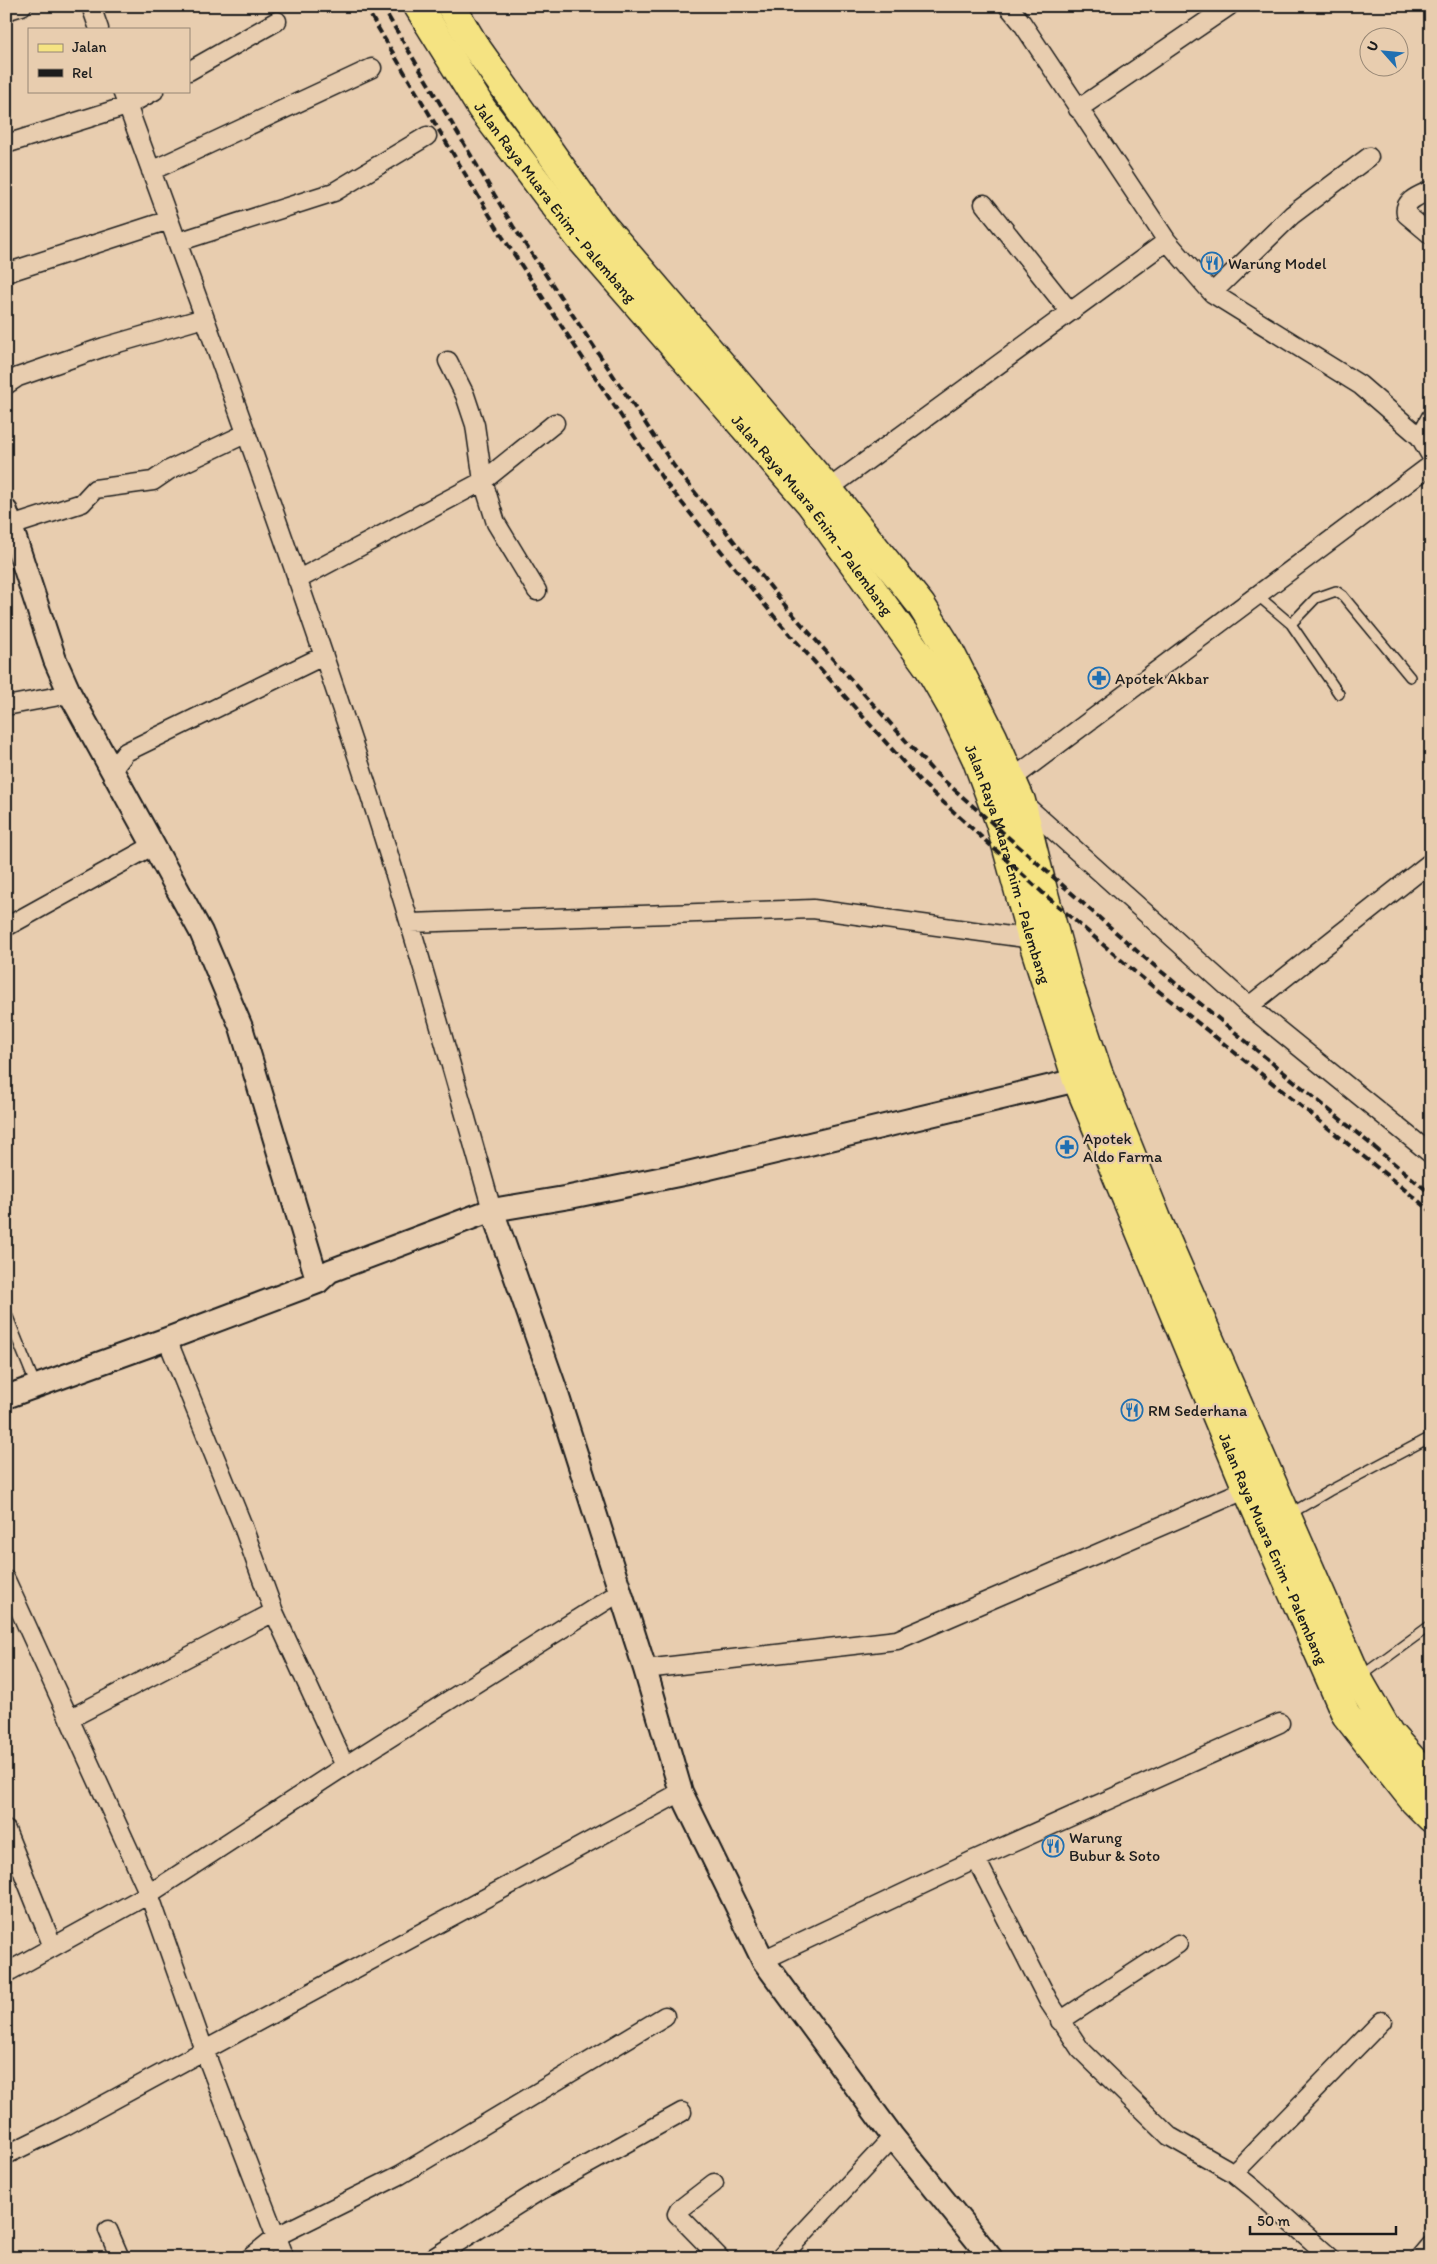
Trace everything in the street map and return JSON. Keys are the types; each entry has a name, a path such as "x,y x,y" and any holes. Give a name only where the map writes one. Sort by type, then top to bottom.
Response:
{"main road":[{"name":"Jalan Raya Muara Enim - Palembang","path":"418,6 482,109 578,236 920,606 943,641 1017,790 1069,986 1098,1072 1161,1228 1358,1679 1389,1733 1431,1780"},
{"name":"Jalan Raya Muara Enim - Palembang","path":"451,6 508,92 600,221 819,496 930,668 952,708 976,758 1000,823 1032,939 1077,1080 1247,1488 1346,1715 1414,1801 1431,1818"},
{"path":"482,109 508,92"}],"street":[{"path":"6,11 22,6"},
{"path":"90,6 99,28"},
{"path":"1078,109 1229,6"},
{"path":"1012,7 1167,241 1212,293 1360,385 1420,437 1431,456"},
{"path":"190,70 277,21"},
{"path":"151,171 372,68"},
{"path":"6,144 124,99 150,92"},
{"path":"124,99 178,242 297,580 368,789 410,923 492,1210 555,1388 645,1669 681,1792 763,1960 893,2137 991,2258"},
{"path":"178,242 334,192 427,136"},
{"path":"1212,293 1292,215 1369,157"},
{"path":"1431,190 1408,202 1405,209 1406,214 1431,235"},
{"path":"984,204 1070,312"},
{"path":"6,272 169,220"},
{"path":"819,496 1167,241"},
{"path":"6,385 18,377 104,346 204,318"},
{"path":"448,361 465,395 475,425 483,481 496,523 537,591"},
{"path":"1420,437 1431,417"},
{"path":"297,580 483,481 554,423"},
{"path":"245,434 168,470 153,481 95,489 82,503 9,518 55,660 70,694 201,932 241,1027 318,1282"},
{"path":"1431,465 1257,595 1017,790 1249,1006 1431,1154"},
{"path":"112,770 126,752 323,656"},
{"path":"6,706 70,694"},
{"path":"6,927 154,845"},
{"path":"1249,1006 1431,862"},
{"path":"410,923 813,909 1032,939"},
{"path":"6,1397 318,1282 330,1271 492,1210 570,1197 688,1173 1077,1080"},
{"path":"167,1339 242,1524 274,1612 345,1766"},
{"path":"645,1669 897,1640 1247,1488"},
{"path":"6,1580 149,1894 204,2050 284,2258"},
{"path":"6,1972 149,1894 345,1766 620,1592"},
{"path":"70,1719 274,1612"},
{"path":"763,1960 976,1859 1280,1723"},
{"path":"6,2155 63,2127 681,1792"},
{"path":"6,1830 53,1947"},
{"path":"976,1859 1060,2021 1080,2049 1169,2136 1234,2174 1261,2195 1331,2258"},
{"path":"1060,2021 1178,1944"},
{"path":"250,2258 277,2236 400,2176 665,2016"},
{"path":"1234,2174 1382,2021"},
{"path":"432,2258 536,2193 682,2112"},
{"path":"780,2258 893,2137"},
{"path":"714,2183 679,2210 677,2214 720,2258"},
{"path":"108,2230 120,2258"},
{"path":"1420,2258 1431,2245"}],"lane":[{"path":"1291,624 1316,598 1336,590 1410,677"},
{"path":"1257,595 1291,624 1339,694"},
{"path":"6,1312 36,1386"},
{"path":"1286,1517 1329,1491 1431,1437"},
{"path":"1358,1679 1431,1625"}],"railway":[{"path":"365,6 502,236 664,481 778,621 921,782 1044,894 1135,972 1431,1211"},
{"path":"382,6 513,226 674,466 788,609 932,770 1145,958 1431,1194"}],"place":[{"name":"Warung Model","path":"1212,263"},
{"name":"Apotek Akbar","path":"1099,678"},
{"name":"Apotek Aldo Farma","path":"1067,1147"},
{"name":"RM Sederhana","path":"1132,1410"},
{"name":"Warung Bubur & Soto","path":"1053,1846"}]}
